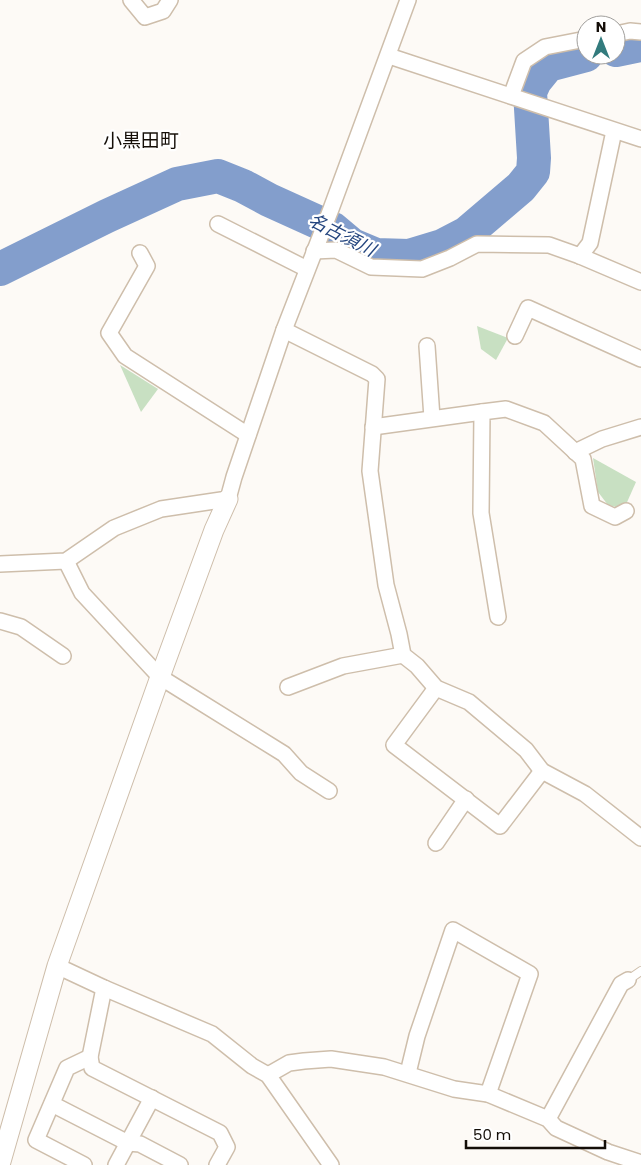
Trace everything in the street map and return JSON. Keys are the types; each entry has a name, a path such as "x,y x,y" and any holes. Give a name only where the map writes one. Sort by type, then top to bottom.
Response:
{"street":[{"path":"131,0 145,17 163,11 170,0"},
{"path":"0,1165 57,966 160,677 214,530 228,499 284,330 389,56 408,0"},
{"path":"626,32 641,32"},
{"path":"512,97 524,61 545,47 576,41"},
{"path":"389,56 641,139"},
{"path":"580,256 590,243 614,131"},
{"path":"218,224 307,269"},
{"path":"316,245 336,250 371,267 422,269 450,258 477,244 549,246 580,256 641,282"},
{"path":"140,253 147,266 109,333 125,356 248,436"},
{"path":"515,336 528,308 641,359"},
{"path":"284,330 372,374 377,379 370,471 386,585 399,634 402,655 417,666 436,688 469,702 526,750 542,771 585,794 641,838"},
{"path":"427,346 432,418"},
{"path":"373,427 506,409 544,423 583,459 592,506 615,516 626,511"},
{"path":"482,412 481,513 498,617"},
{"path":"576,452 602,438 641,427"},
{"path":"0,564 66,561 114,528 161,509 228,499"},
{"path":"66,561 82,593 160,677 284,754 301,773 329,791"},
{"path":"0,621 20,627 63,656"},
{"path":"288,687 343,666 402,655"},
{"path":"436,688 394,745 500,826 542,771"},
{"path":"436,844 466,799"},
{"path":"408,1073 417,1036 453,930 530,974 488,1094"},
{"path":"57,966 212,1034 252,1066 268,1075 331,1165"},
{"path":"548,1119 621,984 628,980"},
{"path":"104,988 90,1058 92,1068 220,1133 227,1147 217,1165"},
{"path":"84,1165 36,1140 67,1068 90,1058"},
{"path":"268,1075 289,1063 304,1060 331,1059 384,1067 454,1089 488,1094 548,1119 556,1128 608,1152 640,1164"},
{"path":"116,1165 152,1098"},
{"path":"52,1104 128,1143 140,1144 180,1165"}],"lane":[{"path":"628,980 641,971"}],"green space":[{"path":"477,326 508,338 496,360 481,349"},
{"path":"120,365 158,389 141,412"},
{"path":"593,458 636,482 624,509 608,505 598,492"}],"waterway":[{"name":"名古須川","path":"626,48 641,45"},
{"name":"名古須川","path":"0,269 177,184 218,176 333,229 352,245 376,255 409,256 442,246 467,233 521,187 533,172 534,158 530,92 535,81 548,65 576,58"}],"district":[{"name":"小黒田町","path":"141,140"}]}
